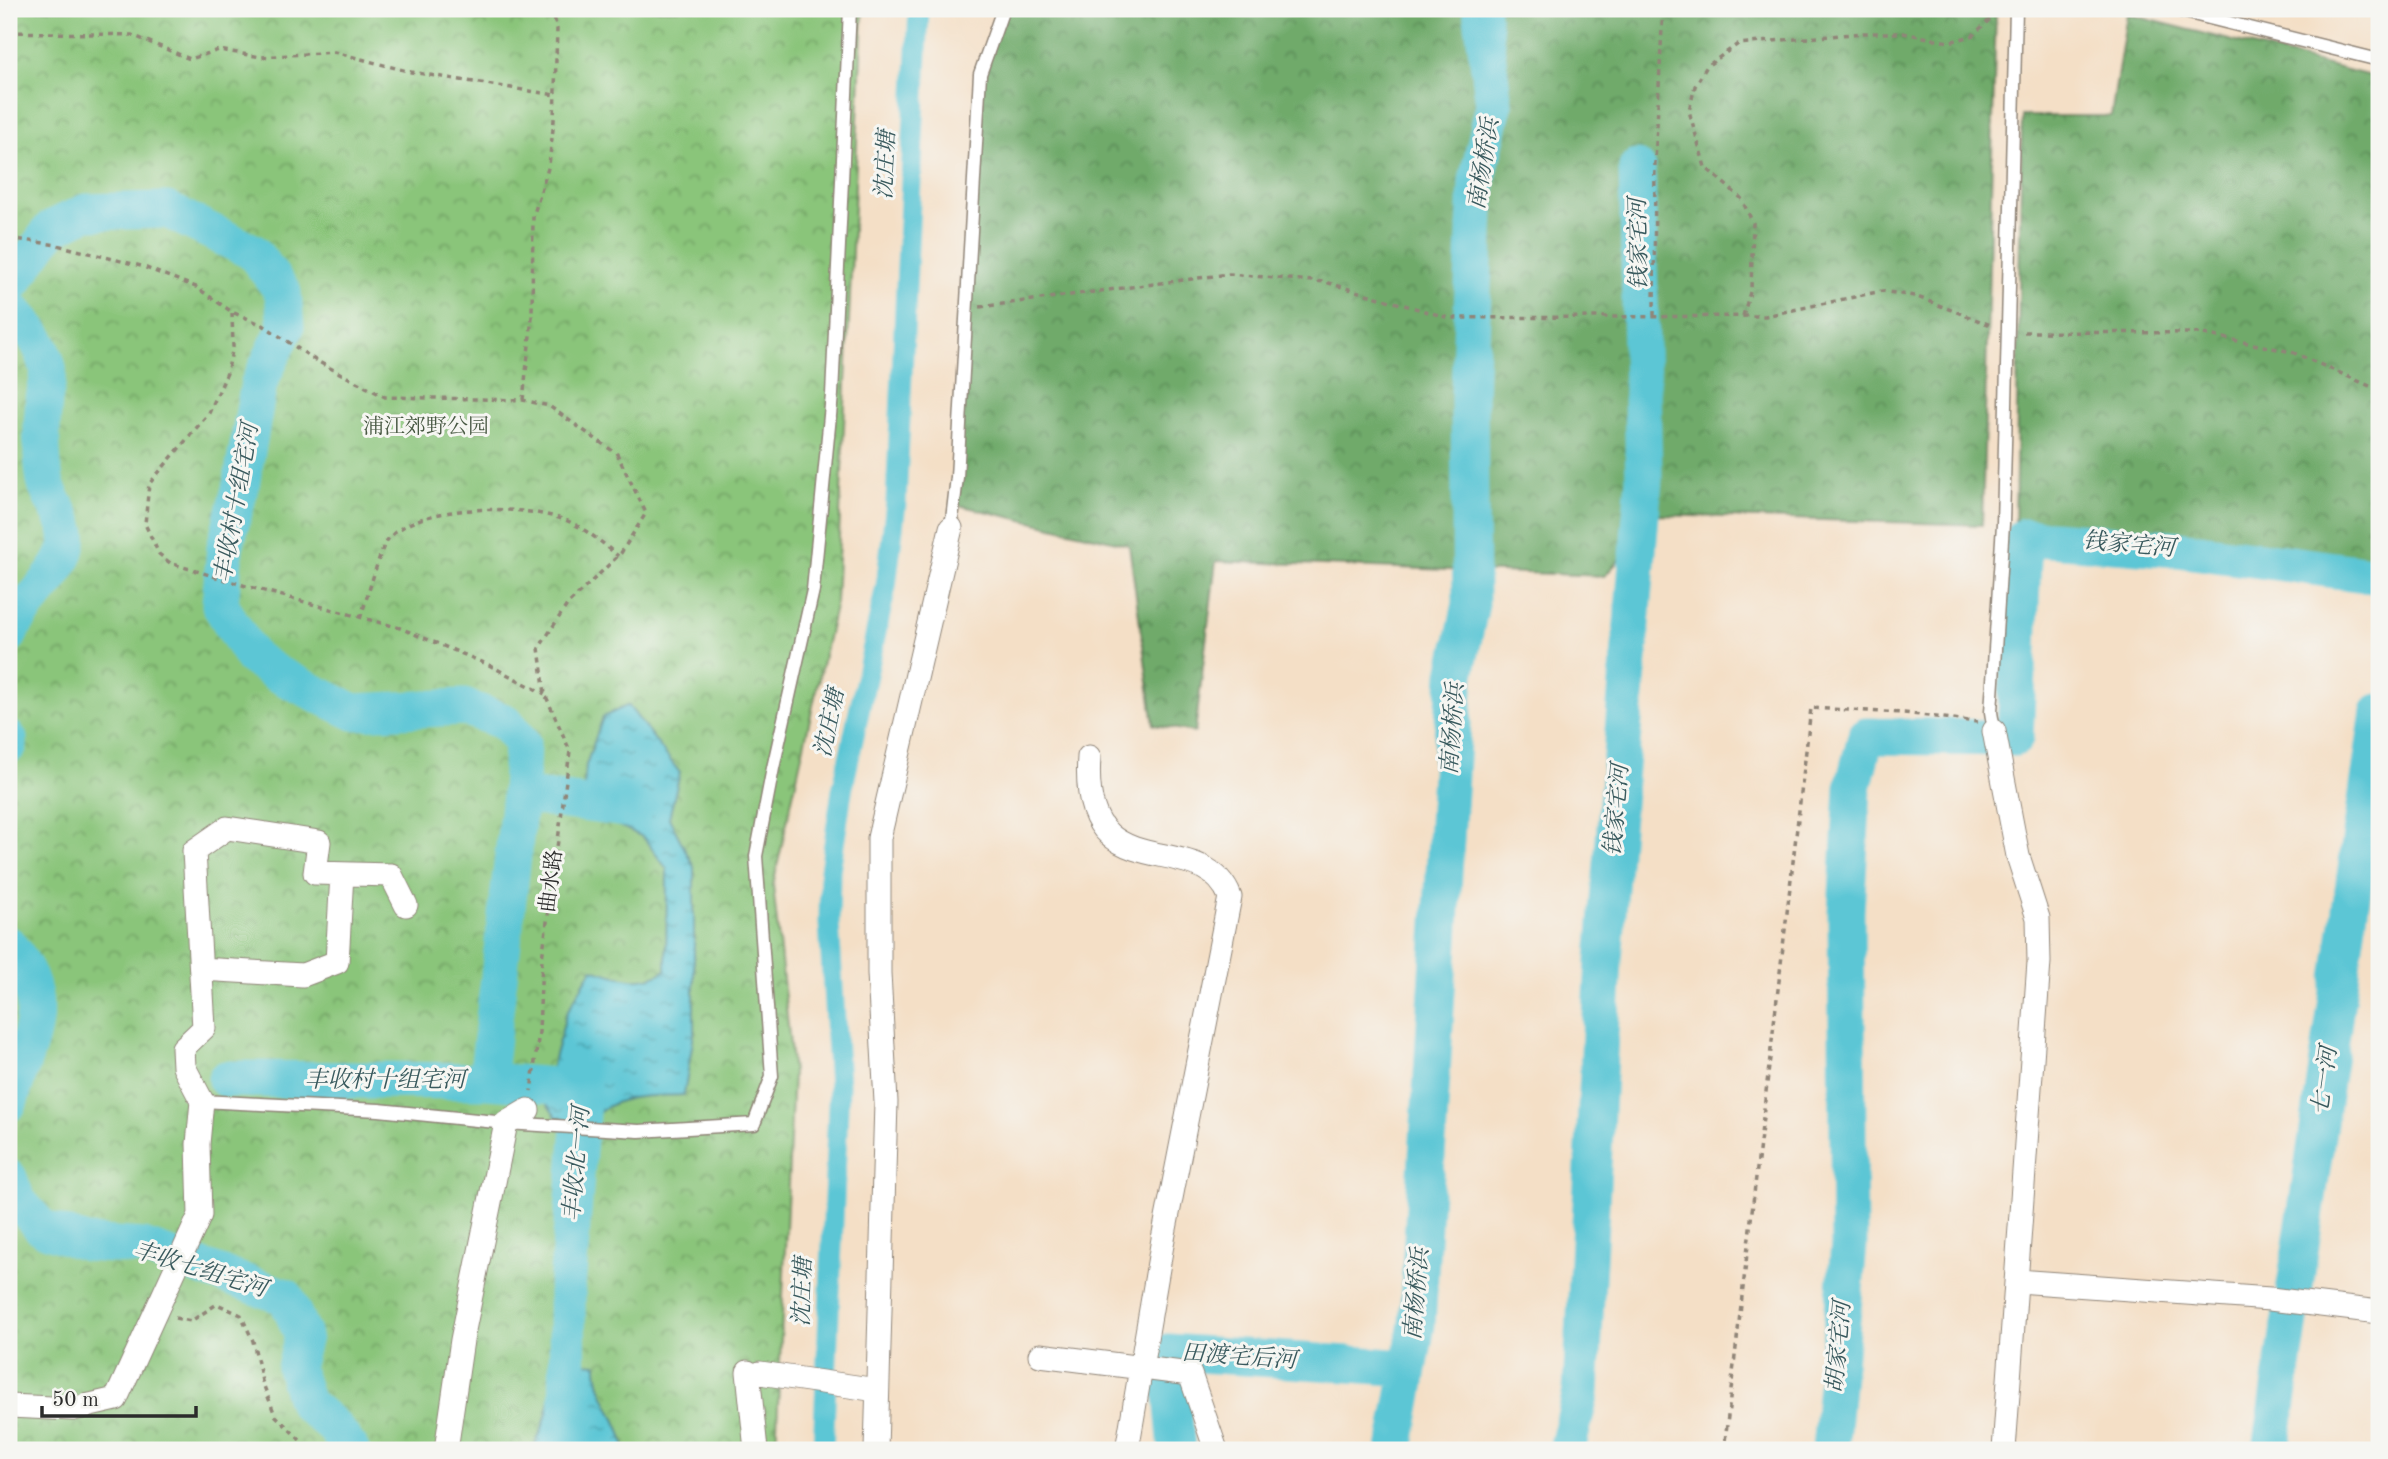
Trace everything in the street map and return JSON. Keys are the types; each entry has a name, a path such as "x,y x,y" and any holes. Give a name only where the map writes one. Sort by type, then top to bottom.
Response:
{"street":[{"path":"876,1450 873,1389 886,1102 879,973 879,838 951,528"},
{"path":"1994,734 2018,856 2039,918 2039,962 2004,1450"},
{"path":"1089,757 1087,784 1099,822 1109,837 1126,848 1191,863 1225,884 1230,897 1147,1368 1127,1450"},
{"path":"9,1406 73,1409 116,1399 200,1215 198,1144 202,1101 184,1067 183,1048 204,1028 194,851 227,828 319,842 315,873 391,875 405,905"},
{"path":"201,969 303,975 337,962 342,874"},
{"path":"446,1450 462,1340 506,1123 528,1110"},
{"path":"2018,1281 2270,1299 2379,1312"},
{"path":"1040,1355 1190,1374 1216,1450"},
{"path":"756,1450 754,1373 873,1389"}],"lane":[{"path":"202,1101 379,1110 506,1123 639,1131 754,1124 772,1076 756,856 813,590 832,395 850,9"},
{"path":"951,528 957,477 980,74 1003,9"},
{"path":"1994,734 2003,524 2016,9"},
{"path":"2173,9 2379,60"}],"path":[{"path":"9,238 57,246 141,266 195,287 232,312 263,325 315,360 385,397 523,400 532,317 533,216 549,165 555,95 557,29 552,9"},
{"path":"967,309 1229,274 1325,282 1449,318 1654,316 1655,162 1663,9"},
{"path":"1743,316 1751,289 1754,223 1741,198 1704,167 1689,111 1695,86 1707,66 1738,44 1864,33 1903,33 1949,42 1972,36 2002,9"},
{"path":"9,32 132,35 190,60 219,50 261,57 334,52 411,72 555,95"},
{"path":"232,312 233,347 227,373 209,413 149,484 145,524 159,554 170,563 438,642 545,694"},
{"name":"曲水路","path":"523,400 549,405 617,454 646,513 618,556 567,605 539,648 545,694 570,751 542,959 539,1032 528,1110"},
{"path":"360,618 385,543 401,526 418,520 467,511 545,514 579,527 618,556"},
{"path":"1724,1450 1811,708 1904,713 1994,734"},
{"path":"154,1313 191,1321 217,1304 241,1315 253,1342 262,1381 275,1415 310,1450"}],"green space":[{"name":"浦江郊野公园","path":"9,9 863,9 836,602 773,885 793,1073 776,1450 9,1450"},
{"path":"1009,9 1996,9 1982,525 1659,515 1605,576 1216,561 1195,732 1154,725 1129,545 954,504 984,54"},
{"path":"2127,14 2379,78 2379,566 2015,526 2022,116 2111,116"}],"water":[{"path":"628,705 680,773 669,818 694,867 694,1034 684,1095 623,1100 602,1110 592,1119 556,1117 543,1098 567,1012 592,969 630,979 648,978 666,970 667,869 643,837 607,820 581,813 586,765 603,717"},
{"path":"553,1361 597,1364 600,1386 623,1438 625,1450 532,1450 548,1407"}],"waterway":[{"name":"沈庄塘","path":"823,1450 839,1085 829,923 830,871 842,791 886,586 896,503 919,9"},
{"name":"南杨桥浜","path":"1395,1450 1417,1324 1456,674 1471,604 1469,397 1477,181 1494,104 1481,9"},
{"name":"钱家宅河","path":"1567,1450 1581,1392 1604,960 1644,479 1637,168"},
{"name":"丰收村十组宅河","path":"9,288 51,229 86,212 167,210 253,252 283,292 286,327 259,383 241,485 225,547 220,605 252,657 277,674 354,712 464,707 505,722 522,744 520,795 487,1081 226,1079"},
{"name":"丰收七组宅河","path":"9,306 38,342 48,368 42,420 45,481 68,532 66,551 61,563 20,615 9,635"},
{"name":"钱家宅河","path":"1830,1450 1849,1245 1846,912 1853,788 1866,736 2015,738 2024,537 2178,549 2379,576"},
{"name":"七一河","path":"2271,1450 2379,712"},
{"name":"丰收七组宅河","path":"9,739 9,745"},
{"name":"丰收北一河","path":"520,795 633,810"},
{"name":"丰收七组宅河","path":"9,945 24,967 32,987 35,1005 30,1041 9,1103"},
{"name":"丰收北一河","path":"568,1450 567,1288 583,1088 575,1068"},
{"path":"487,1081 583,1088"},
{"name":"丰收七组宅河","path":"9,1178 17,1200 42,1228 86,1243 143,1247 286,1297 303,1336 295,1368 306,1403 334,1427 351,1450"},
{"name":"田渡宅后河","path":"1177,1450 1168,1352 1409,1368"}],"water label":[{"name":"胡家宅河","path":"1839,1347"}]}
